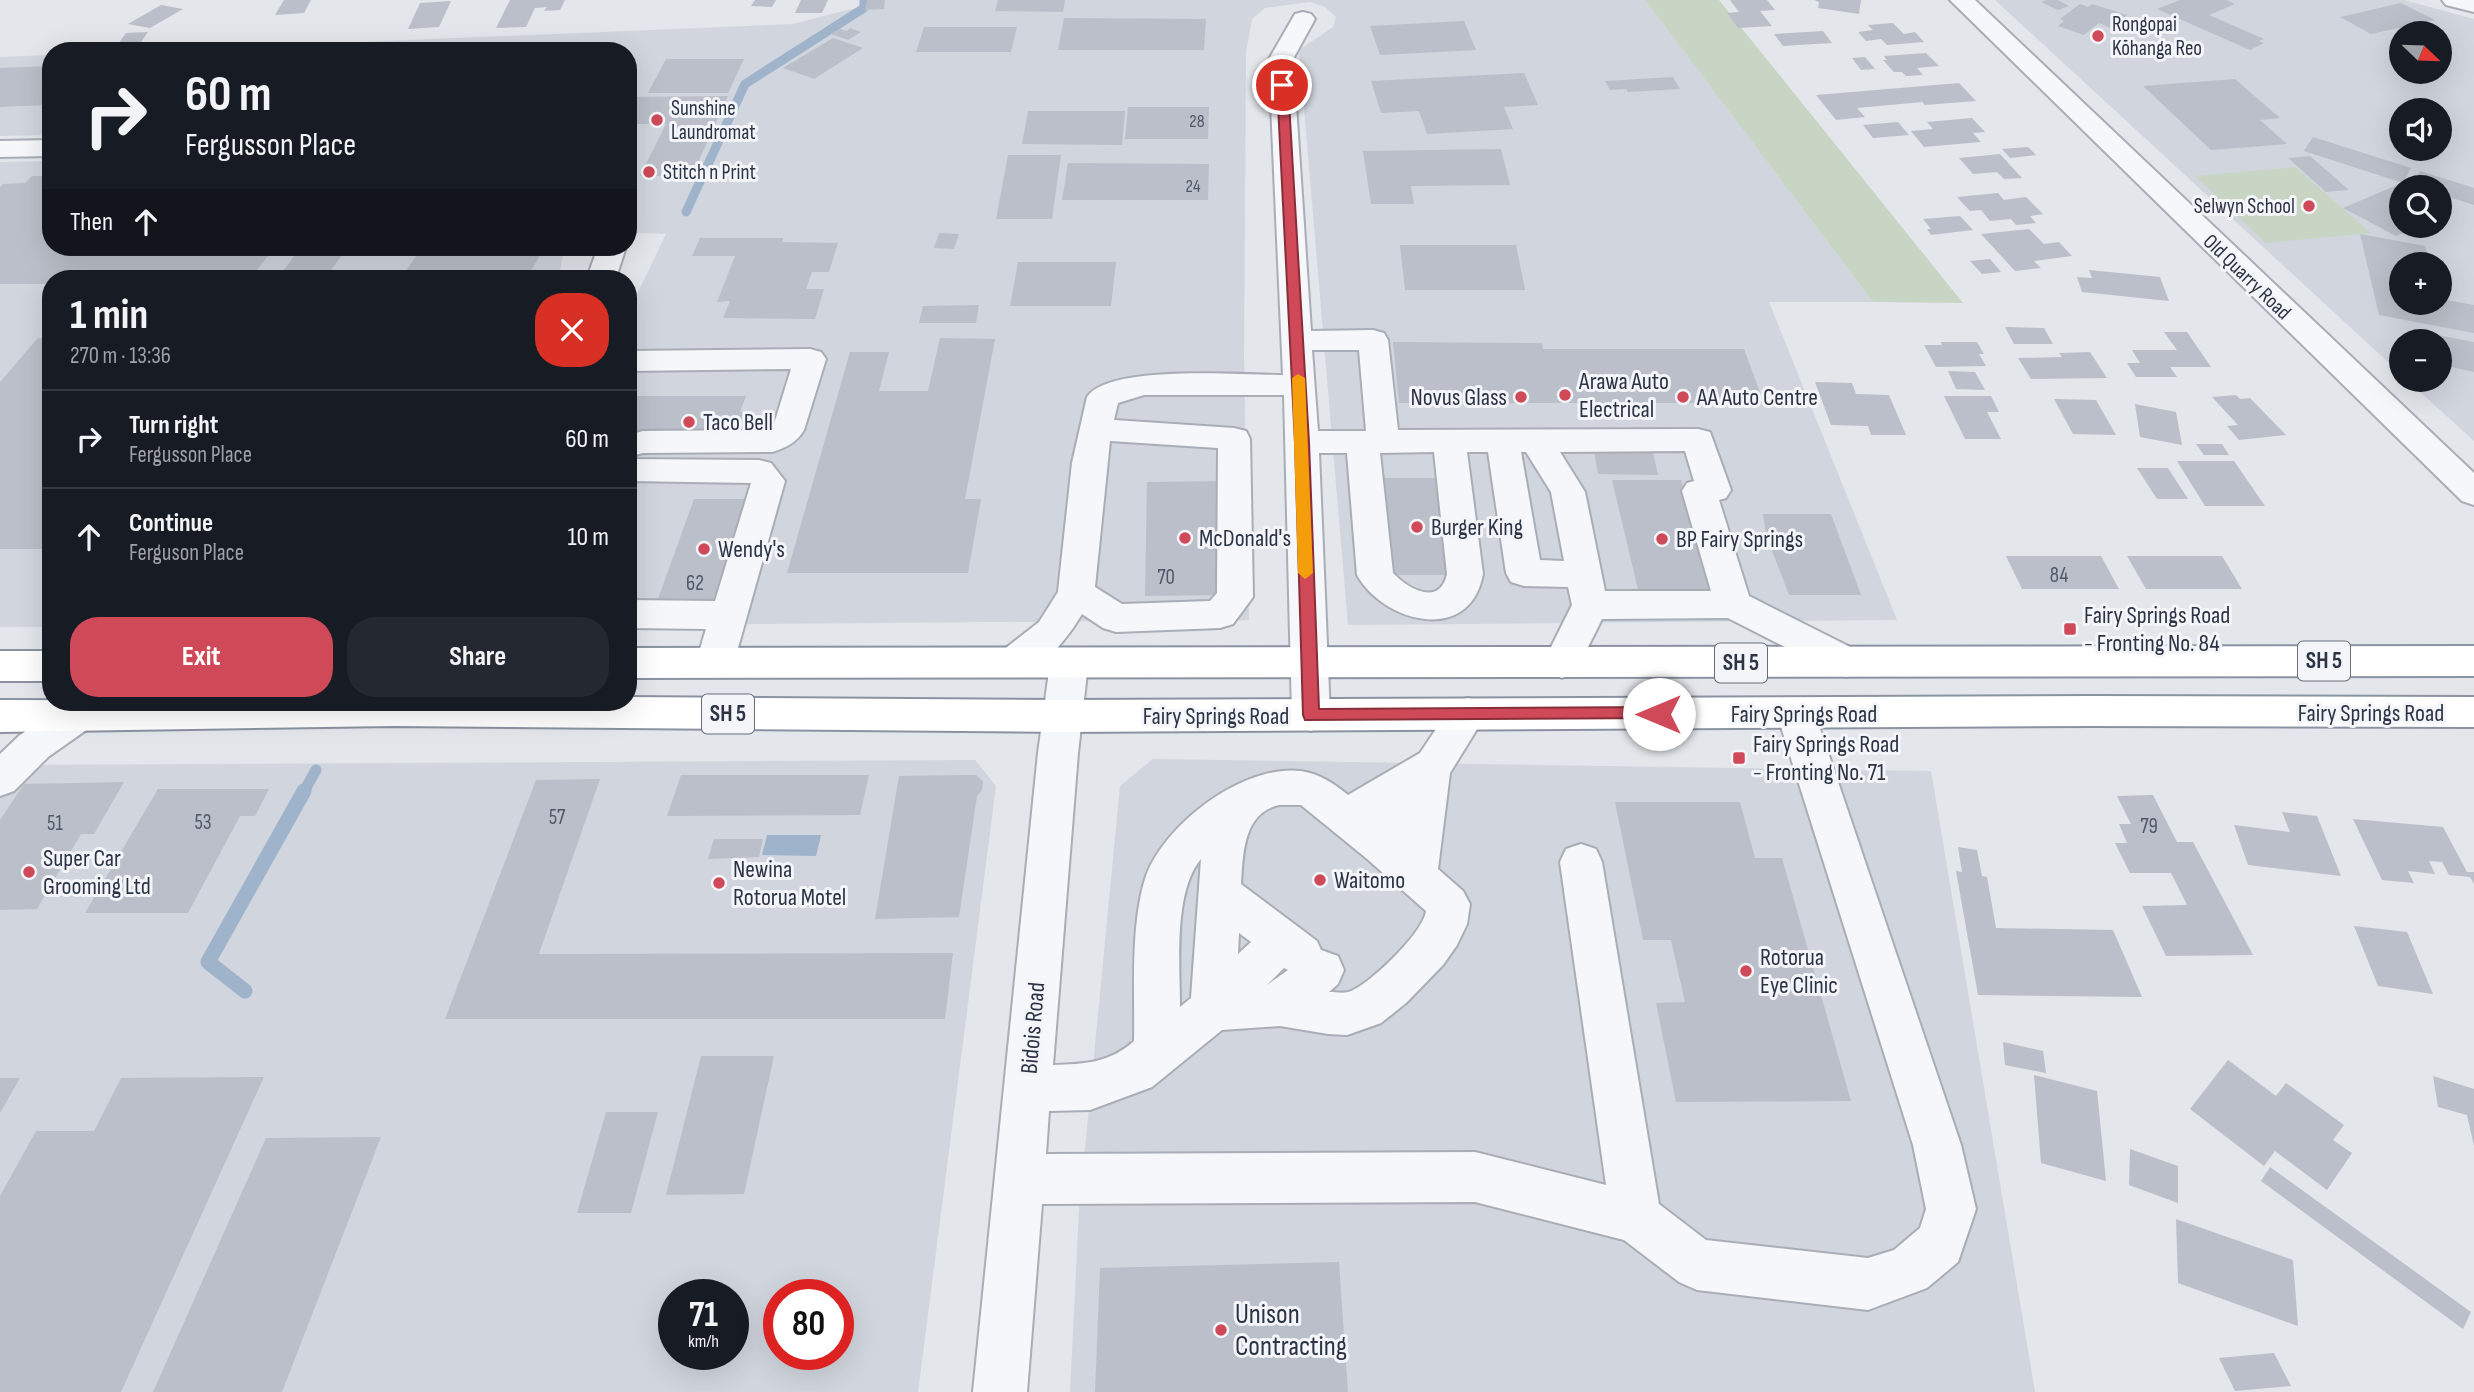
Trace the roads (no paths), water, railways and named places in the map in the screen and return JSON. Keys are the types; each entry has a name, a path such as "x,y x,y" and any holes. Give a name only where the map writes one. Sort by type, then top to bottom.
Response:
{"highway":[{"path":"2175,662 2266,640 2474,639"},
{"name":"SH 5","path":"637,663 2474,661"},
{"path":"1847,662 1876,676 1906,682 2063,685 2082,695 2090,711"},
{"path":"0,666 42,666"},
{"name":"SH 5","path":"2292,713 2366,691 2474,690"},
{"name":"Fairy Springs Road","path":"637,710 1063,716 2474,712"},
{"name":"Fairy Springs Road","path":"0,716 219,711"}],"street":[{"name":"Old Quarry Road","path":"1962,0 2474,494"},
{"path":"2454,0 2474,5"},
{"path":"1303,19 1281,59 1302,442 1311,715"},
{"path":"0,149 42,148"},
{"path":"1297,341 1373,340 1372,441 1376,575 1379,583 1394,598 1418,605 1443,604 1460,592 1465,574 1449,441"},
{"path":"637,361 810,359 789,430 772,441 643,442 637,468"},
{"path":"772,395 784,360"},
{"path":"1011,664 1052,632 1076,593 1089,463 1103,397 1119,389 1144,385 1298,385"},
{"path":"1076,593 1116,618 1220,614 1235,597 1234,439 1128,433 1097,428"},
{"path":"1302,442 1698,440 1714,490 1699,491 1733,604"},
{"path":"1519,441 1524,573 1587,590 1733,604 1847,662"},
{"path":"1519,441 1568,492 1587,590 1562,663"},
{"path":"637,477 759,471 768,481 715,662"},
{"path":"637,614 728,615"},
{"name":"Bidois Road","path":"1000,1392 1069,664"},
{"path":"1381,846 1468,713"},
{"path":"1020,1180 1475,1177 1636,1218 1697,1264 1868,1284 1909,1270 1940,1244 1951,1209 1937,1145 1796,714"},
{"path":"0,779 34,746 78,715"},
{"path":"1381,846 1433,763"},
{"path":"1157,1051 1161,919 1166,876 1247,939 1345,1014 1369,1006 1393,986 1441,934 1448,917 1448,904 1313,791 1301,787 1267,790 1215,820 1247,939"},
{"path":"1581,862 1636,1218"},
{"path":"1027,1090 1090,1087 1135,1071 1157,1051 1247,939"}],"water":[{"path":"767,835 821,835 816,856 762,855"}],"waterway":[{"path":"686,212 745,84 864,8 864,0"},
{"path":"303,793 316,770"},
{"path":"245,991 208,962 304,791"}],"place":[{"name":"Rongopai Kōhanga Reo","path":"2098,36"},
{"name":"Sunshine Laundromat","path":"657,120"},
{"name":"Stitch n Print","path":"649,172"},
{"name":"Selwyn School","path":"2309,206"},
{"name":"Arawa Auto Electrical","path":"1565,395"},
{"name":"Novus Glass","path":"1521,397"},
{"name":"AA Auto Centre","path":"1683,397"},
{"name":"Taco Bell","path":"689,422"},
{"name":"Burger King","path":"1417,527"},
{"name":"McDonald's","path":"1185,538"},
{"name":"BP Fairy Springs","path":"1662,539"},
{"name":"Wendy's","path":"704,549"},
{"name":"Fairy Springs Road - Fronting No. 84","path":"2070,629"},
{"name":"Fairy Springs Road - Fronting No. 71","path":"1739,758"},
{"name":"Super Car Grooming Ltd","path":"29,872"},
{"name":"Waitomo","path":"1320,880"},
{"name":"Newina Rotorua Motel","path":"719,883"},
{"name":"Rotorua Eye Clinic","path":"1746,971"},
{"name":"Unison Contracting","path":"1221,1330"}]}
